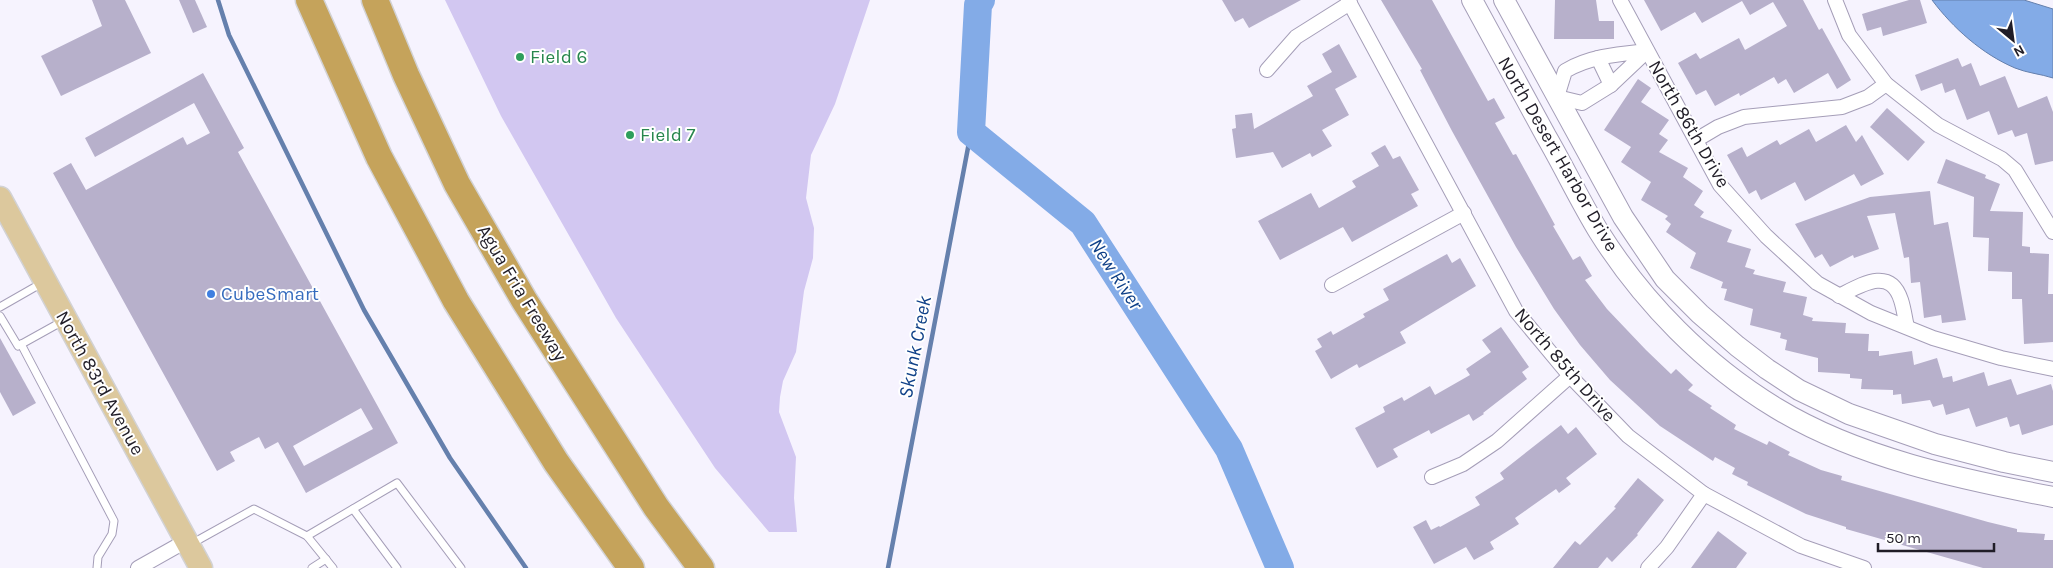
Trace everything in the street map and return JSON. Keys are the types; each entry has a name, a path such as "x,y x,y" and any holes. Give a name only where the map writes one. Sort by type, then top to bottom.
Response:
{"highway":[{"path":"309,0 379,157 456,301 556,462 631,568"},
{"name":"Agua Fria Freeway","path":"375,0 406,75 456,184 540,324 656,506 700,568"}],"main road":[{"name":"North 83rd Avenue","path":"0,198 201,568"}],"street":[{"name":"North Desert Harbor Drive","path":"1472,0 1599,232 1645,296 1681,334 1719,368 1776,409 1835,438 1930,469 2053,497"},
{"name":"North Desert Harbor Drive","path":"1504,0 1623,217 1665,279 1700,314 1744,352 1799,390 1850,414 1935,444 2004,462 2053,472"},
{"name":"North 86th Drive","path":"1620,0 1720,185 1766,236 1817,283 1871,313 1933,338 2001,358 2053,369"},
{"path":"1835,0 1849,35 1886,84 1938,125 2002,159 2015,170 2053,232"},
{"path":"1267,70 1296,36 1349,2"},
{"name":"North 85th Drive","path":"1349,2 1516,311 1570,376 1628,436 1704,494 1801,546 1864,568"},
{"path":"1557,97 1565,71 1598,58 1647,51"},
{"path":"1532,110 1557,97 1582,103 1611,85 1647,51"},
{"path":"1598,58 1611,85"},
{"path":"1696,140 1718,127 1744,117 1842,107 1868,97 1886,84"},
{"path":"1332,285 1464,213"},
{"path":"1840,296 1874,280 1886,282 1894,287 1901,300 1907,328"},
{"path":"1432,477 1463,464 1497,441 1570,376"},
{"path":"1648,568 1667,547 1704,494"},
{"path":"138,568 188,543"}],"lane":[{"path":"0,307 45,281"},
{"path":"0,316 18,346 66,320"},
{"path":"21,344 114,521 112,534 98,557 97,568"},
{"path":"307,536 397,483 461,568"},
{"path":"188,543 254,509 307,536 333,568"},
{"path":"352,509 397,568"},
{"path":"312,568 326,559"}],"shaded area":[{"path":"445,0 870,0 835,104 811,155 806,198 814,228 813,258 804,291 796,352 783,381 779,412 796,457 794,498 797,532 769,532 715,468 616,318 501,116"}],"water":[{"path":"1932,0 2024,0 2053,9 2053,78 2020,70 1980,48 1949,20"}],"building":[{"path":"92,0 125,0 151,53 61,96 41,56 102,26"},
{"path":"179,0 195,0 207,27 193,33"},
{"path":"1222,0 1301,0 1249,28 1243,18 1235,22"},
{"path":"1381,0 1432,0 1488,101 1494,98 1505,118 1495,123 1513,155 1516,154 1555,225 1553,226 1573,260 1580,256 1592,276 1585,280 1607,309 1646,350 1671,374 1676,369 1693,385 1688,390 1712,406 1710,408 1736,425 1734,429 1767,445 1769,441 1790,452 1788,455 1821,470 1842,476 1841,480 2017,529 2017,532 2045,534 2044,540 2053,540 2053,568 1983,568 1846,529 1846,527 1806,514 1747,485 1748,482 1732,474 1735,468 1715,457 1713,461 1660,426 1610,380 1580,345 1554,309 1516,247 1452,131 1420,70 1422,69"},
{"path":"1555,0 1596,0 1599,21 1614,21 1614,39 1554,39"},
{"path":"1644,0 1803,0 1819,30 1822,28 1851,80 1837,89 1828,73 1794,93 1786,79 1778,84 1774,77 1740,96 1739,93 1715,106 1706,90 1696,95 1678,63 1696,53 1700,59 1739,38 1745,50 1787,26 1773,2 1750,15 1742,1 1702,23 1695,12 1661,31"},
{"path":"1909,0 1920,0 1927,23 1883,36 1881,27 1867,31 1862,14"},
{"path":"1339,44 1357,77 1335,89 1349,115 1322,130 1332,146 1312,157 1310,153 1282,168 1273,152 1236,158 1232,129 1236,128 1235,115 1252,113 1254,129 1313,96 1307,86 1332,72 1322,54"},
{"path":"1958,58 1962,67 1971,63 1980,86 2005,76 2018,108 2047,96 2053,112 2053,161 2035,165 2027,133 2015,137 2012,130 1998,135 1989,111 1967,120 1955,89 1945,93 1942,83 1921,91 1915,75"},
{"path":"203,73 244,148 238,152 398,443 306,493 278,442 265,449 259,437 230,452 235,461 217,471 53,173 71,163 86,190 183,137 187,145 210,133 194,103 95,157 85,138","holes":["361,408 373,429 304,466 293,446"]},
{"path":"1638,79 1651,88 1641,102 1669,120 1659,134 1668,140 1659,152 1688,168 1683,177 1703,191 1694,205 1704,212 1700,217 1732,230 1727,242 1751,249 1745,267 1755,270 1753,274 1786,282 1783,292 1807,297 1803,315 1813,318 1812,321 1846,323 1845,333 1869,334 1868,351 1879,351 1879,356 1912,351 1914,365 1937,358 1943,378 1952,376 1953,382 1984,372 1988,386 2011,379 2017,395 2051,384 2053,391 2053,425 2022,435 2019,424 2010,427 2007,417 1976,427 1969,408 1946,415 1943,404 1933,407 1930,400 1902,404 1901,394 1893,395 1893,390 1861,389 1862,379 1850,378 1850,374 1818,372 1818,358 1785,350 1787,340 1780,338 1781,333 1750,325 1753,309 1724,300 1727,289 1721,288 1723,282 1690,268 1696,253 1666,232 1671,224 1665,219 1668,216 1641,200 1651,182 1621,162 1631,147 1604,130"},
{"path":"1887,108 1925,142 1908,161 1870,127"},
{"path":"1846,125 1856,142 1862,135 1884,174 1861,186 1854,174 1805,201 1795,182 1761,200 1756,190 1749,194 1727,155 1742,147 1747,157 1777,140 1780,145 1809,129 1816,142"},
{"path":"1385,145 1393,159 1400,156 1419,190 1411,194 1418,206 1352,242 1343,227 1280,260 1258,221 1311,193 1319,208 1356,187 1352,181 1379,166 1371,153"},
{"path":"1946,159 1986,175 1985,178 2000,184 1990,211 2023,212 2022,246 2030,247 2030,253 2049,254 2048,294 2053,294 2053,342 2024,344 2022,299 2012,299 2012,272 1988,271 1989,238 1973,237 1974,197 1937,183"},
{"path":"1930,191 1934,225 1948,222 1966,320 1942,323 1941,315 1924,318 1920,282 1911,283 1909,257 1904,258 1895,213 1867,216 1879,249 1854,258 1853,255 1830,267 1822,254 1815,258 1795,224 1870,197"},
{"path":"1447,254 1452,263 1460,258 1476,286 1400,332 1406,343 1359,368 1357,364 1331,379 1315,351 1322,347 1317,339 1331,331 1333,335 1365,317 1363,314 1389,300 1383,289"},
{"path":"1501,327 1529,367 1522,372 1527,379 1473,421 1469,414 1431,434 1429,430 1393,449 1398,457 1377,468 1355,428 1385,412 1383,407 1402,397 1404,401 1430,386 1435,395 1470,375 1466,369 1491,352 1482,340"},
{"path":"0,338 36,403 13,416 0,392"},
{"path":"1561,425 1568,434 1576,427 1597,454 1566,478 1571,484 1559,493 1556,489 1515,518 1519,524 1490,542 1494,549 1474,560 1466,547 1434,564 1413,527 1426,520 1431,530 1480,505 1475,497 1504,479 1500,473"},
{"path":"1638,478 1664,500 1638,535 1612,562 1607,557 1598,568 1553,568 1575,541 1580,545 1616,508 1614,507"},
{"path":"1718,531 1747,553 1736,568 1691,568"}],"waterway":[{"path":"218,0 229,35 364,310 450,458 526,568"},
{"name":"New River","path":"981,0 978,5 971,132 1083,223 1229,449 1280,568"},
{"name":"Skunk Creek","path":"888,568 971,132"}],"place":[{"name":"Field 6","path":"520,57"},
{"name":"Field 7","path":"630,135"},
{"name":"CubeSmart","path":"211,294"}]}
